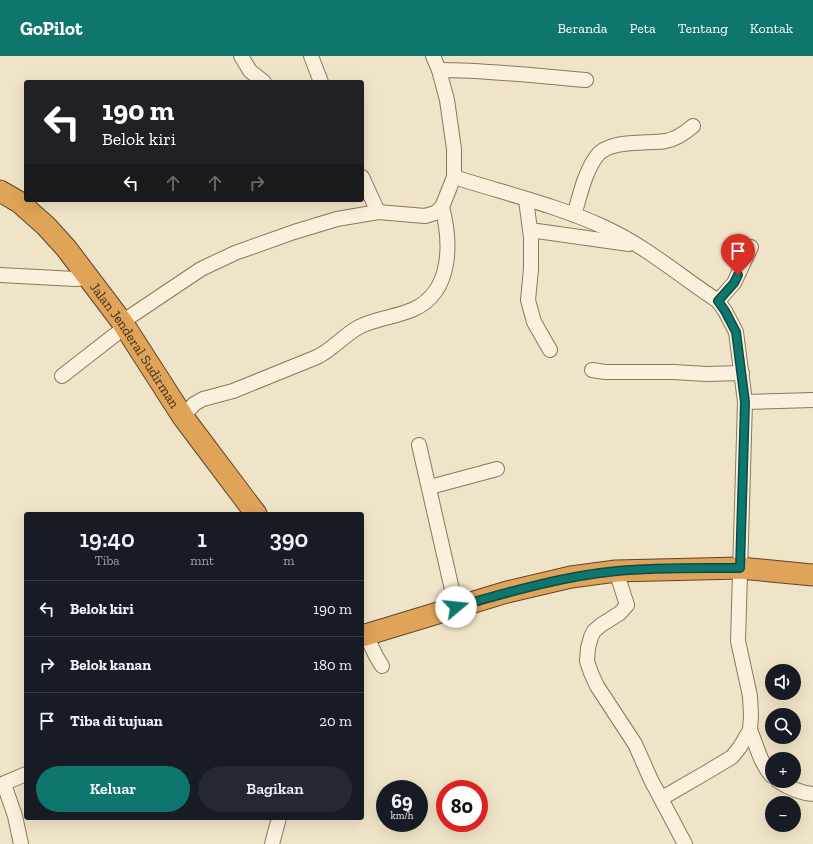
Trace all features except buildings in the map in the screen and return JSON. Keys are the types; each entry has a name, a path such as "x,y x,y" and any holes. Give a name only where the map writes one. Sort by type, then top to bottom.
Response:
{"highway":[{"name":"Jalan Jenderal Sudirman","path":"0,191 19,202 46,226 66,248 124,325 182,417 254,512"},
{"path":"364,635 507,592 564,579 616,571 641,569 740,568 813,575"}],"street":[{"path":"241,56 250,71 261,80"},
{"path":"311,56 320,80"},
{"path":"62,376 124,325 201,268 235,253 294,232 337,219 378,212 425,216 435,213 442,206 454,178 454,149 447,100 439,70 433,56"},
{"path":"439,70 492,71 526,76 586,80"},
{"path":"574,215 587,173 596,156 604,150 618,145 666,141 685,134 692,126"},
{"path":"454,178 574,215 606,228 640,246 718,301 736,332 745,402 738,642 750,696 750,730 732,757 662,798"},
{"path":"364,181 378,212"},
{"path":"526,200 530,230 532,269 528,300 534,322 550,350"},
{"path":"182,417 194,404 203,399 234,392 317,357 359,327 415,309 428,300 441,284 446,267 447,229 442,206"},
{"path":"530,230 640,246"},
{"path":"718,301 734,283 751,247"},
{"path":"0,275 64,279 89,278"},
{"path":"592,370 605,372 674,372 706,374 742,373"},
{"path":"745,402 813,400"},
{"path":"419,445 430,487 456,607"},
{"path":"430,487 497,469"},
{"path":"616,571 627,605 620,613 594,631 588,648 587,661 597,686 634,744 651,780 662,798 685,844"},
{"path":"364,635 382,666"},
{"path":"750,730 765,767"},
{"path":"21,844 15,816 2,784 24,775"},
{"path":"791,788 804,793 813,794"},
{"path":"272,844 278,820"}],"route":[{"path":"456,607 507,592 571,577 641,569 740,568 745,402 736,332 732,322 718,301 734,283 738,275"}]}
